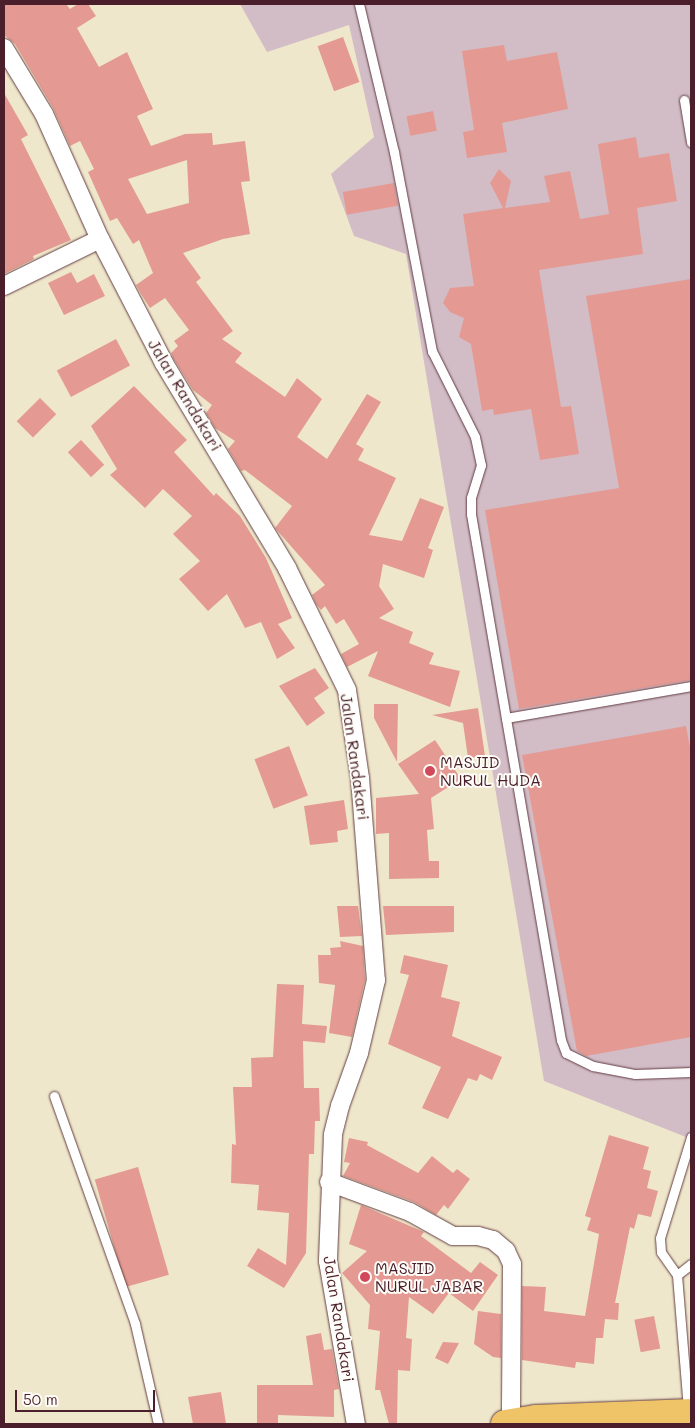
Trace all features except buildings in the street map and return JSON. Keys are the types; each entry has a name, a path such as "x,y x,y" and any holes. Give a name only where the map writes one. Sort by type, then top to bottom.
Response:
{"highway":[{"path":"508,1424 536,1419 690,1413"}],"street":[{"name":"Jalan Randakari","path":"4,48 44,114 100,240 164,363 287,568 347,690 360,778 376,980 359,1053 336,1120 329,1182 328,1262 356,1424"},
{"path":"4,286 100,240"},
{"path":"329,1182 410,1212 453,1236 478,1236 493,1240 506,1251 512,1264 508,1424"}],"lane":[{"path":"359,4 394,152 432,351 475,436 482,465 471,498 471,514 556,1023 566,1053 593,1066 635,1074 691,1072"},
{"path":"684,100 691,142"},
{"path":"506,718 691,686"},
{"path":"54,1096 135,1324 158,1424"},
{"path":"690,1413 677,1275 661,1252 660,1238 691,1138"},
{"path":"677,1275 691,1264"}],"shaded area":[{"path":"240,4 691,4 691,1139 544,1081 406,254 354,236 331,174 374,137 349,25 267,52"}],"place":[{"name":"MASJID NURUL HUDA","path":"430,771"},
{"name":"MASJID NURUL JABAR","path":"365,1277"}]}
